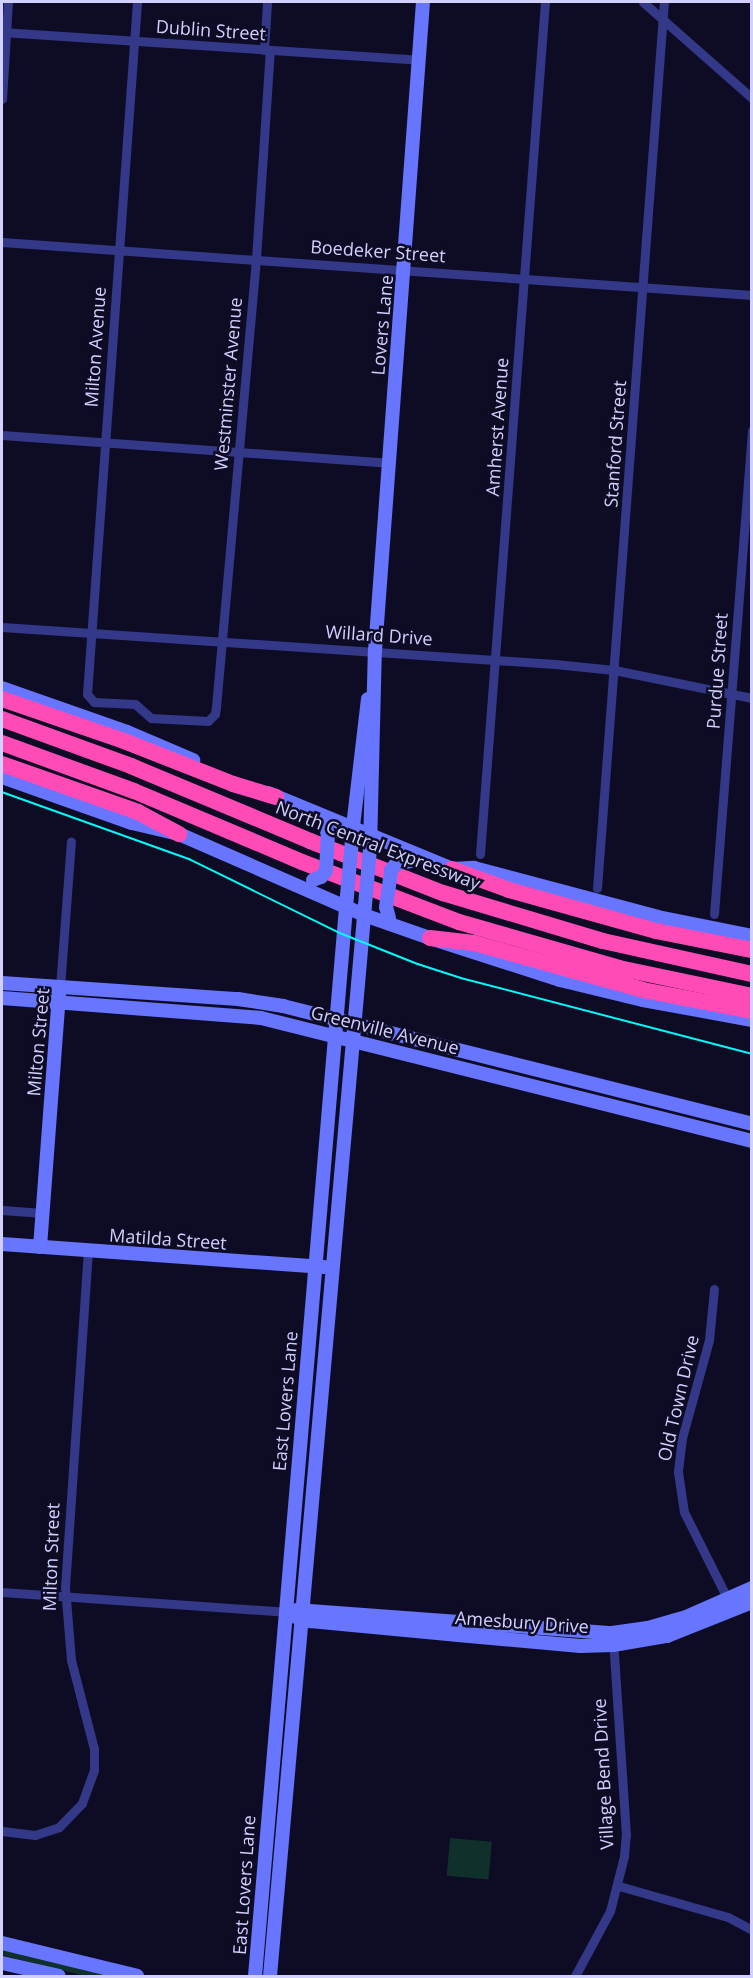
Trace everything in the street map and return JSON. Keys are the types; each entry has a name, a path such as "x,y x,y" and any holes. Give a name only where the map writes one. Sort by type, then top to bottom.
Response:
{"highway":[{"path":"2,699 124,741 233,784 276,797"},
{"name":"North Central Expressway","path":"2,719 122,763 310,842 443,893 603,941 752,974"},
{"path":"2,742 134,791 302,862 459,922 619,968 752,996"},
{"path":"2,765 138,812 179,834"},
{"path":"452,869 509,890 645,927 752,950"},
{"path":"430,938 474,943 643,990 752,1011"}],"main road":[{"name":"Lovers Lane","path":"370,842 375,651 405,270 423,2"},
{"name":"Lovers Lane","path":"352,834 360,747 375,651"},
{"name":"North Central Expressway","path":"2,688 127,732 315,813 370,842 418,860 452,869 474,868 658,917 752,936"},
{"path":"2,777 132,823 179,834 276,879 347,902 401,928 430,938 560,980 665,1005 752,1020"},
{"path":"276,879 313,880 321,877 326,871 328,835 326,828 315,813"},
{"name":"East Lovers Lane","path":"255,1977 352,834"},
{"name":"East Lovers Lane","path":"270,1977 370,842"},
{"path":"401,928 389,918 386,907 391,870 396,864 418,860"},
{"name":"Greenville Avenue","path":"2,983 238,999 282,1006 746,1123"},
{"name":"Milton Street","path":"40,1247 60,987"},
{"name":"Greenville Avenue","path":"2,998 236,1014 334,1035 752,1141"},
{"path":"737,1137 746,1123"},
{"name":"Matilda Street","path":"2,1244 332,1268"},
{"path":"300,1440 317,1440"},
{"name":"Amesbury Drive","path":"285,1612 458,1629 581,1646 613,1639 668,1636 731,1605 752,1588"},
{"name":"Amesbury Drive","path":"731,1605 752,1602"},
{"path":"268,1807 286,1808"},
{"path":"2,1943 137,1977"},
{"path":"2,1963 59,1977"}],"street":[{"path":"2,99 4,32 8,2"},
{"name":"Milton Avenue","path":"137,2 87,694 94,702 135,704 151,718 211,720"},
{"name":"Westminster Avenue","path":"211,720 216,707 256,259 267,50 267,2"},
{"name":"Amherst Avenue","path":"480,854 545,2"},
{"path":"643,2 663,17 752,98"},
{"name":"Stanford Street","path":"597,888 664,2"},
{"name":"Dublin Street","path":"4,32 419,60"},
{"name":"Boedeker Street","path":"2,242 752,295"},
{"name":"Purdue Street","path":"714,914 752,430"},
{"path":"2,435 388,463"},
{"name":"Willard Drive","path":"2,627 375,651 614,670 752,698"},
{"name":"Milton Street","path":"60,987 71,841"},
{"path":"2,1210 43,1213"},
{"name":"Milton Street","path":"2,1832 35,1835 59,1827 78,1809 93,1780 94,1749 71,1660 65,1596 88,1250"},
{"name":"Old Town Drive","path":"714,1289 709,1340 682,1438 678,1472 684,1512 731,1605"},
{"name":"Amesbury Drive","path":"2,1592 285,1612"},
{"name":"Village Bend Drive","path":"575,1977 610,1911 619,1886 626,1835 613,1639"},
{"path":"619,1886 728,1917 752,1930"}],"green space":[{"path":"450,1838 492,1842 489,1880 447,1876"},
{"path":"2,1948 123,1976 85,1976 2,1955"}],"tram line":[{"path":"2,792 189,859 340,933 418,964 461,978 752,1054"}]}
